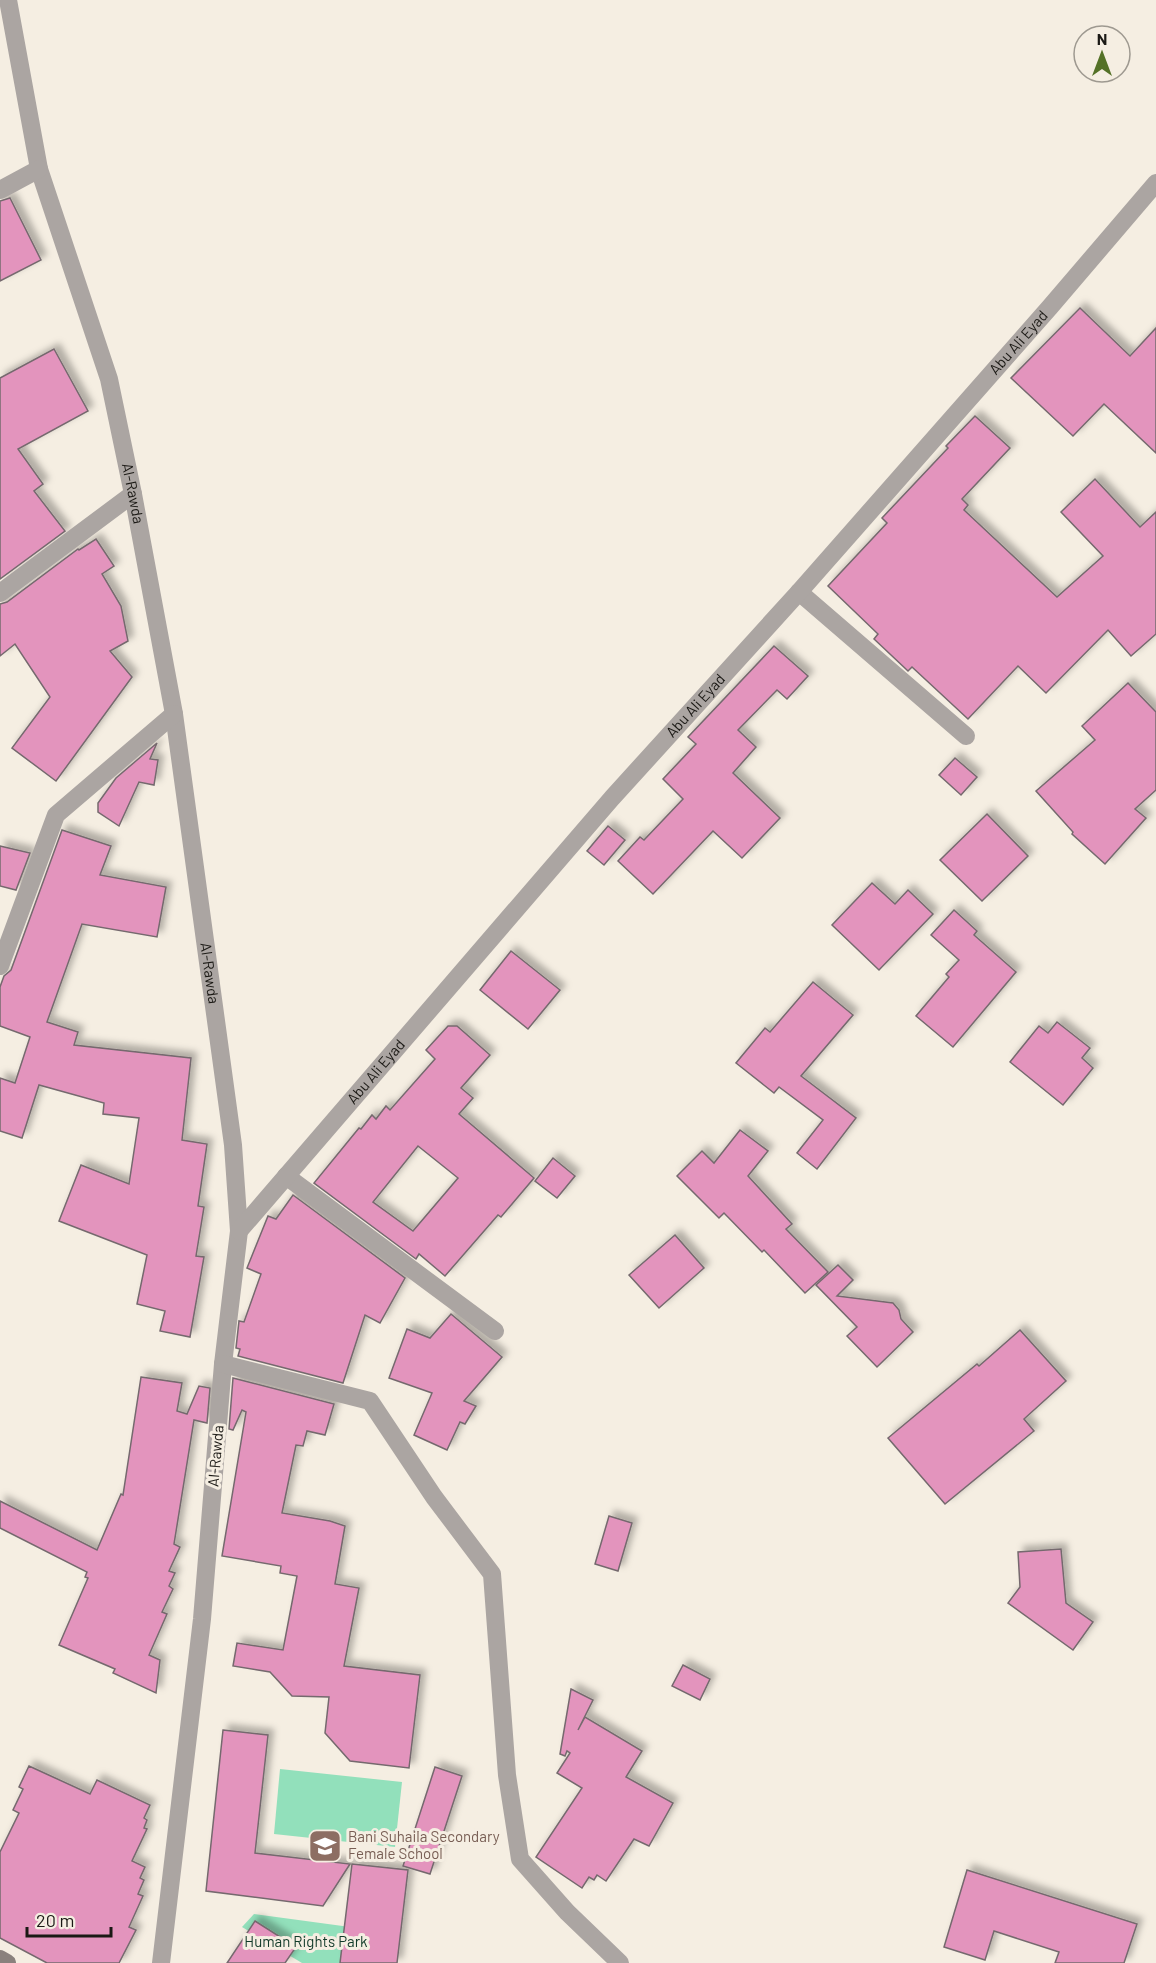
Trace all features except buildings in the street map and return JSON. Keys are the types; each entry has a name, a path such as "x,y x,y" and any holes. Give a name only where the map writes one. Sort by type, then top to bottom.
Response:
{"street":[{"name":"Al-Rawda","path":"9,0 39,169 109,380 133,494 174,714 233,1145 238,1231 223,1364 202,1619 161,1963"},
{"path":"0,190 39,169"},
{"name":"Abu Ali Eyad","path":"238,1231 612,798 799,592 1088,264 1156,183"},
{"path":"0,593 133,494"},
{"path":"799,592 966,736"},
{"path":"0,966 56,815 174,714"},
{"path":"286,1176 495,1331"},
{"path":"223,1364 370,1401 434,1497 492,1574 507,1775 520,1859 567,1912 620,1963"},
{"path":"0,1959 7,1963"}],"green space":[{"path":"280,1769 402,1782 395,1847 274,1834"},
{"name":"Human Rights Park","path":"254,1914 350,1927 347,1963 302,1963 242,1927"}],"place":[{"name":"Bani Suhaila Secondary Female School","path":"325,1846"}]}
